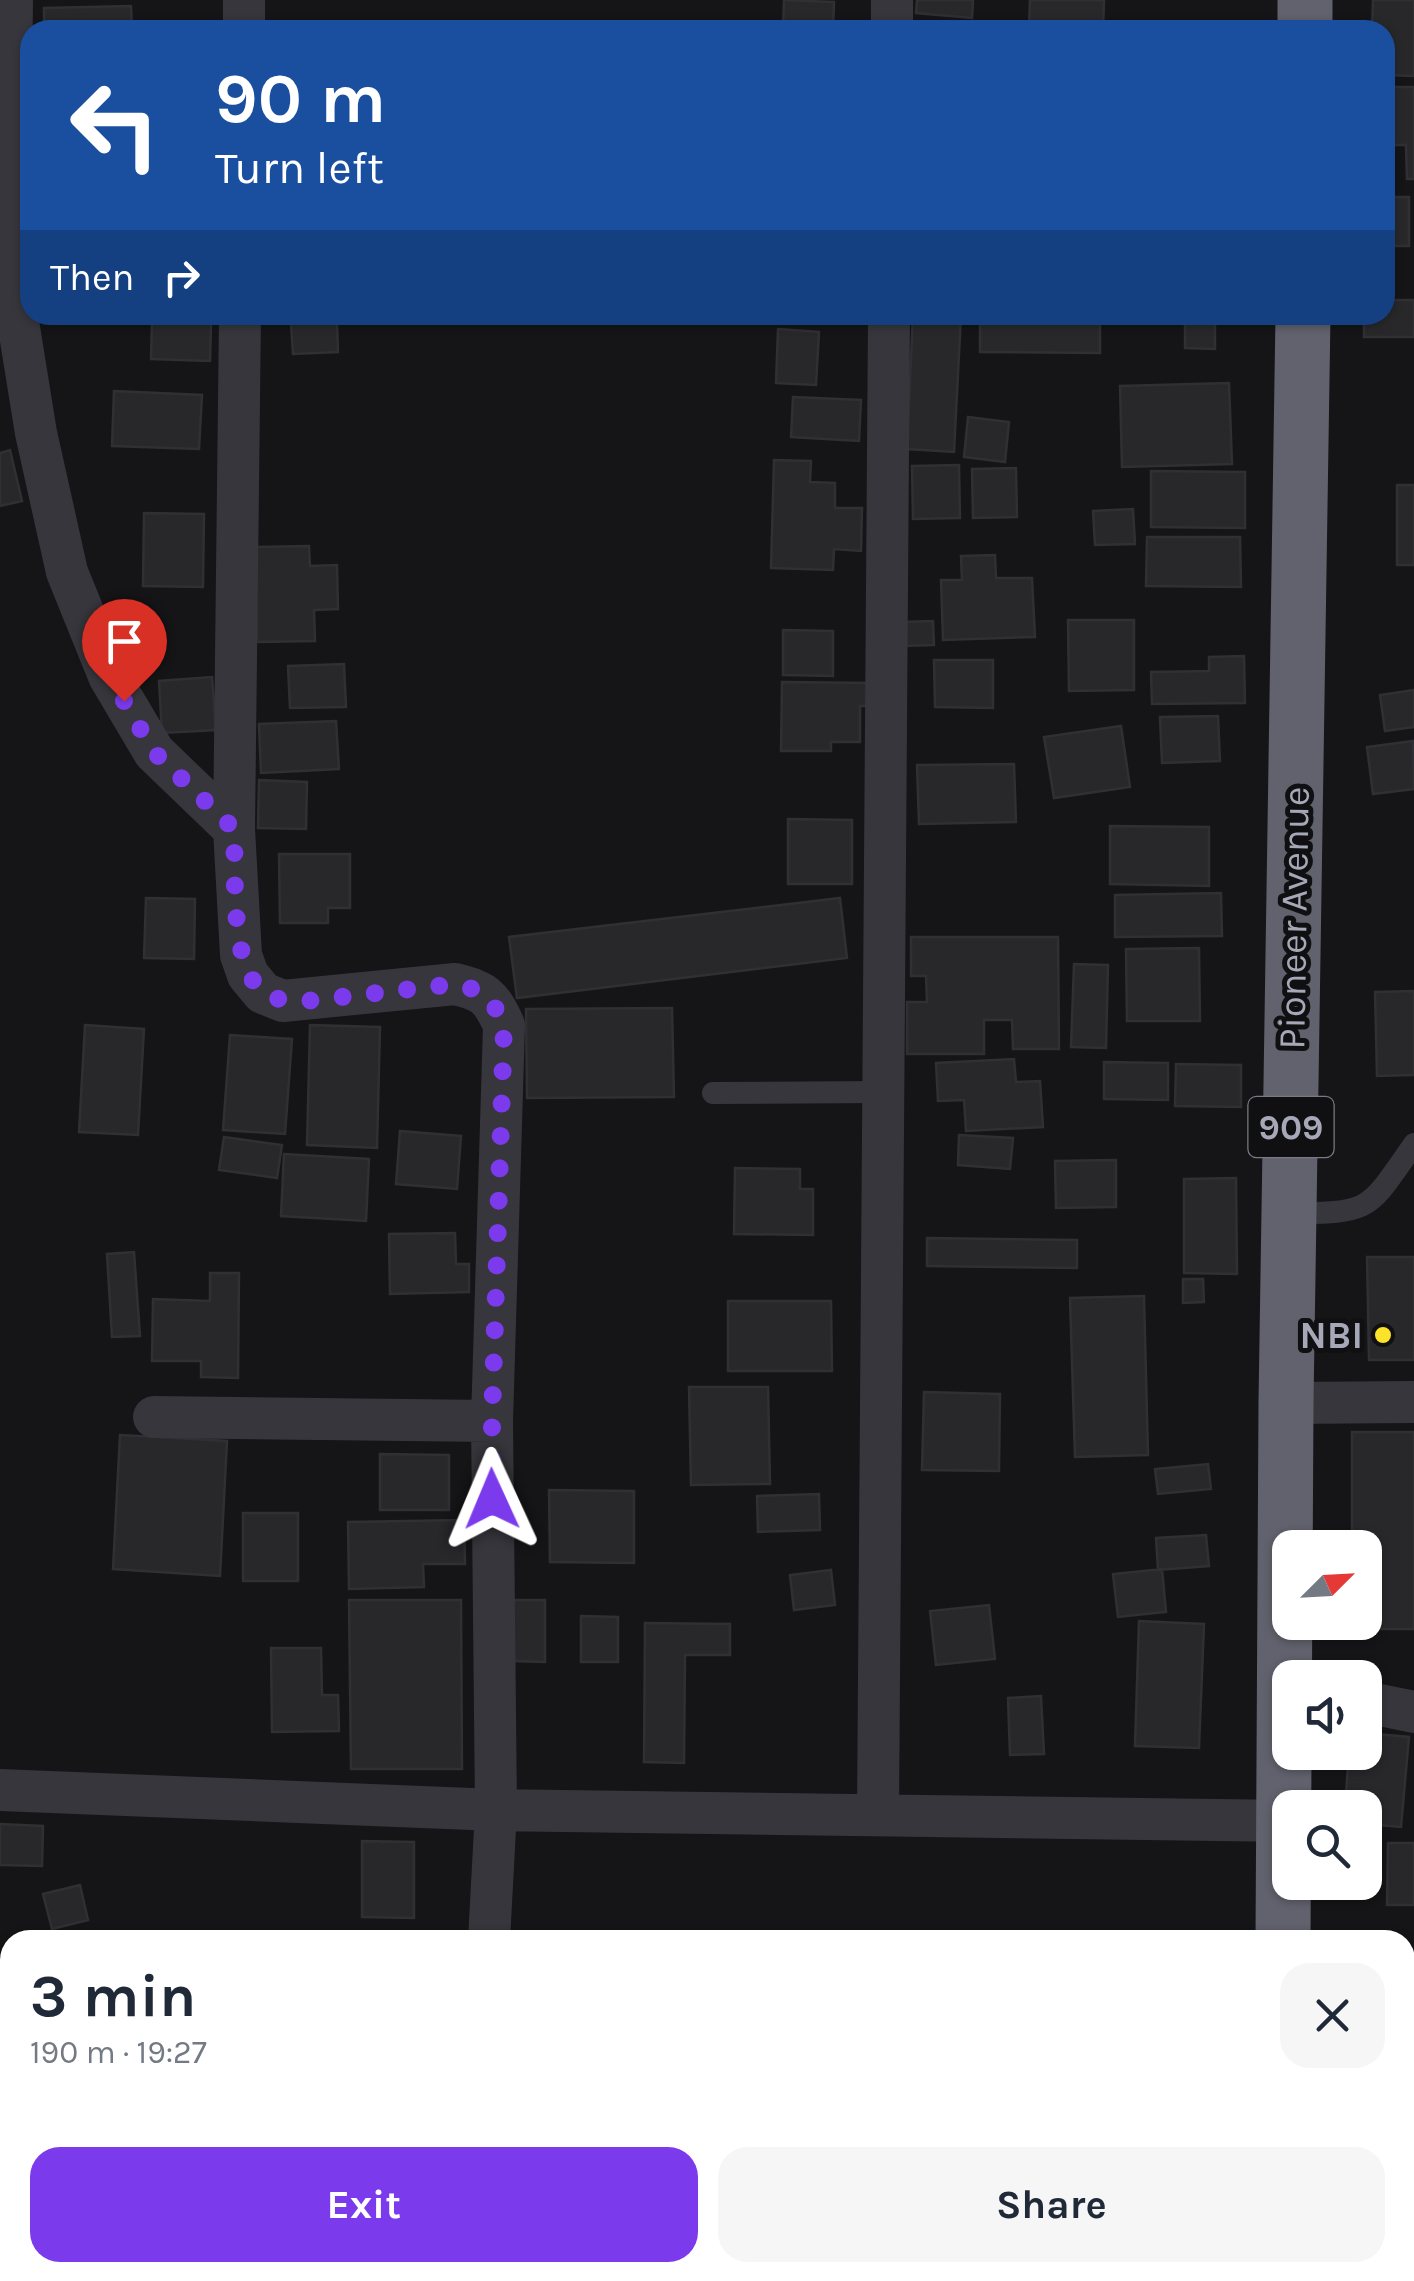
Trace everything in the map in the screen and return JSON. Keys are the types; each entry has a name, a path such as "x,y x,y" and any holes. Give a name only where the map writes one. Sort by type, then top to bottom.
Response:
{"highway":[{"name":"Pioneer Avenue","path":"1288,1660 1286,1403 1303,325"},
{"name":"Pioneer Avenue","path":"1283,1900 1283,1930"}],"street":[{"path":"12,0 10,183 16,309 36,433 67,572 109,676 154,752 234,829"},
{"path":"240,325 234,829 241,954 248,975 263,993 283,1000 306,1001 455,984 477,989 494,1002 504,1025 492,1421 496,1810 490,1930"},
{"path":"878,1815 889,325"},
{"path":"1286,1403 1414,1402"},
{"path":"154,1417 492,1421"},
{"path":"1382,1705 1414,1712"},
{"path":"0,1790 496,1810 1272,1820"}],"lane":[{"path":"713,1093 883,1092"},
{"path":"1289,1213 1344,1213 1362,1208 1384,1190 1414,1144"}],"building":[{"path":"784,0 834,2 833,20 783,20"},
{"path":"917,0 973,0 972,18 916,13"},
{"path":"1030,0 1104,0 1103,20 1029,20"},
{"path":"1373,0 1414,0 1414,76 1395,75 1395,20 1372,20"},
{"path":"131,6 132,20 44,20 44,8"},
{"path":"1395,87 1414,87 1414,179 1407,179 1406,145 1395,145"},
{"path":"1395,197 1409,197 1409,246 1395,246"},
{"path":"1395,300 1414,300 1414,337 1364,337 1364,325 1395,325"},
{"path":"152,325 211,325 210,361 151,359"},
{"path":"291,325 337,325 338,352 293,354"},
{"path":"913,325 960,325 954,452 907,449"},
{"path":"980,325 1100,325 1100,353 980,352"},
{"path":"1185,325 1215,325 1215,349 1185,348"},
{"path":"778,329 819,332 816,385 776,383"},
{"path":"1229,383 1232,464 1122,467 1120,386"},
{"path":"114,391 202,395 199,449 112,446"},
{"path":"793,397 861,400 859,441 791,437"},
{"path":"968,417 1009,422 1005,462 964,457"},
{"path":"10,450 22,501 0,506 0,453"},
{"path":"774,460 811,461 810,482 835,483 835,508 862,508 861,551 834,549 833,570 771,568"},
{"path":"959,465 960,518 913,519 912,466"},
{"path":"1016,468 1017,517 973,518 972,469"},
{"path":"1151,471 1245,472 1245,528 1151,527"},
{"path":"1397,485 1414,485 1414,565 1397,565"},
{"path":"1133,509 1135,544 1095,545 1093,511"},
{"path":"144,513 204,514 203,587 143,586"},
{"path":"1147,537 1240,537 1241,587 1146,586"},
{"path":"309,546 310,566 337,565 338,609 314,610 315,641 257,642 255,547"},
{"path":"995,555 996,578 1032,578 1035,637 943,640 941,580 962,580 961,556"},
{"path":"1068,620 1134,620 1134,690 1069,691"},
{"path":"933,621 934,645 901,646 900,622"},
{"path":"783,630 833,631 833,676 783,675"},
{"path":"1244,656 1245,703 1152,704 1151,672 1209,671 1209,657"},
{"path":"934,660 993,660 993,708 935,707"},
{"path":"344,664 346,707 290,708 288,666"},
{"path":"212,677 216,730 162,733 159,681"},
{"path":"782,682 872,683 872,706 860,706 860,742 831,742 831,751 781,751"},
{"path":"1414,690 1414,727 1385,731 1380,695"},
{"path":"1218,716 1220,761 1162,763 1160,717"},
{"path":"336,721 339,769 261,773 259,724"},
{"path":"1121,726 1130,787 1054,798 1044,737"},
{"path":"1413,741 1414,789 1373,794 1367,747"},
{"path":"1014,764 1016,822 919,824 917,765"},
{"path":"259,780 307,782 306,829 258,828"},
{"path":"788,819 852,820 852,884 788,884"},
{"path":"1110,826 1209,827 1209,886 1110,884"},
{"path":"279,854 350,854 350,908 328,908 328,923 280,923"},
{"path":"1221,893 1222,936 1115,937 1115,895"},
{"path":"146,898 195,899 194,959 144,958"},
{"path":"840,898 847,958 517,998 509,937"},
{"path":"911,937 1058,937 1059,1049 1013,1049 1012,1020 984,1020 984,1054 907,1054 907,1002 927,1002 926,976 911,976"},
{"path":"1199,948 1200,1021 1127,1021 1126,949"},
{"path":"1074,964 1108,965 1106,1048 1071,1047"},
{"path":"1414,991 1414,1075 1377,1076 1375,992"},
{"path":"672,1008 674,1097 527,1098 526,1009"},
{"path":"85,1025 144,1029 138,1135 79,1132"},
{"path":"310,1025 380,1027 377,1148 307,1145"},
{"path":"230,1035 292,1039 285,1134 223,1130"},
{"path":"1014,1059 1016,1082 1040,1081 1043,1127 966,1131 964,1100 938,1101 936,1063"},
{"path":"1104,1062 1168,1063 1168,1100 1104,1099"},
{"path":"1176,1064 1241,1065 1241,1107 1175,1106"},
{"path":"400,1131 461,1136 457,1189 396,1184"},
{"path":"959,1135 1013,1138 1010,1169 958,1165"},
{"path":"224,1137 282,1145 277,1178 219,1170"},
{"path":"284,1154 369,1159 366,1221 281,1216"},
{"path":"1116,1160 1116,1207 1056,1208 1055,1161"},
{"path":"735,1168 800,1169 800,1189 813,1189 813,1235 734,1234"},
{"path":"1236,1178 1237,1274 1184,1273 1184,1179"},
{"path":"455,1233 456,1264 469,1264 469,1292 390,1294 389,1234"},
{"path":"927,1238 1077,1240 1077,1268 927,1266"},
{"path":"134,1252 140,1336 112,1337 107,1254"},
{"path":"1367,1257 1414,1257 1414,1360 1369,1360"},
{"path":"210,1273 239,1273 238,1378 201,1377 201,1361 152,1361 153,1299 210,1301"},
{"path":"1183,1279 1203,1279 1204,1302 1183,1303"},
{"path":"1144,1296 1148,1455 1075,1457 1070,1298"},
{"path":"728,1301 831,1301 832,1371 728,1371"},
{"path":"689,1387 768,1387 770,1484 691,1485"},
{"path":"924,1392 1000,1394 999,1471 922,1470"},
{"path":"1352,1432 1414,1432 1414,1629 1382,1629 1382,1530 1352,1530"},
{"path":"120,1435 227,1441 220,1576 113,1569"},
{"path":"380,1454 449,1455 449,1510 380,1510"},
{"path":"1208,1464 1211,1489 1158,1494 1155,1469"},
{"path":"549,1490 634,1491 634,1563 550,1562"},
{"path":"819,1494 820,1530 758,1532 757,1496"},
{"path":"243,1513 298,1513 298,1581 243,1581"},
{"path":"464,1520 465,1564 423,1564 424,1587 349,1589 348,1522"},
{"path":"1206,1535 1209,1566 1158,1570 1156,1538"},
{"path":"1162,1569 1166,1612 1118,1617 1113,1574"},
{"path":"831,1570 835,1605 794,1610 790,1575"},
{"path":"349,1600 461,1600 462,1769 351,1769"},
{"path":"512,1600 545,1600 545,1662 511,1661"},
{"path":"989,1605 995,1659 936,1665 930,1611"},
{"path":"581,1616 618,1617 618,1662 581,1662"},
{"path":"1139,1621 1204,1624 1199,1748 1135,1746"},
{"path":"645,1623 730,1624 730,1655 685,1655 684,1763 644,1762"},
{"path":"271,1648 321,1648 322,1695 338,1695 339,1731 272,1732"},
{"path":"1041,1696 1044,1754 1010,1755 1008,1698"},
{"path":"1382,1735 1409,1737 1401,1827 1382,1825 1382,1790 1346,1790 1348,1770 1382,1770"},
{"path":"0,1824 43,1826 42,1866 0,1865"},
{"path":"362,1841 414,1842 414,1918 362,1917"},
{"path":"1388,1843 1414,1843 1414,1905 1387,1905"},
{"path":"80,1885 88,1920 52,1929 43,1894"}],"place":[{"name":"NBI","path":"1383,1335"}],"route":[{"path":"124,701 154,752 234,829 241,954 248,975 263,993 283,1000 306,1001 455,984 477,989 494,1002 504,1025 492,1499"}]}
